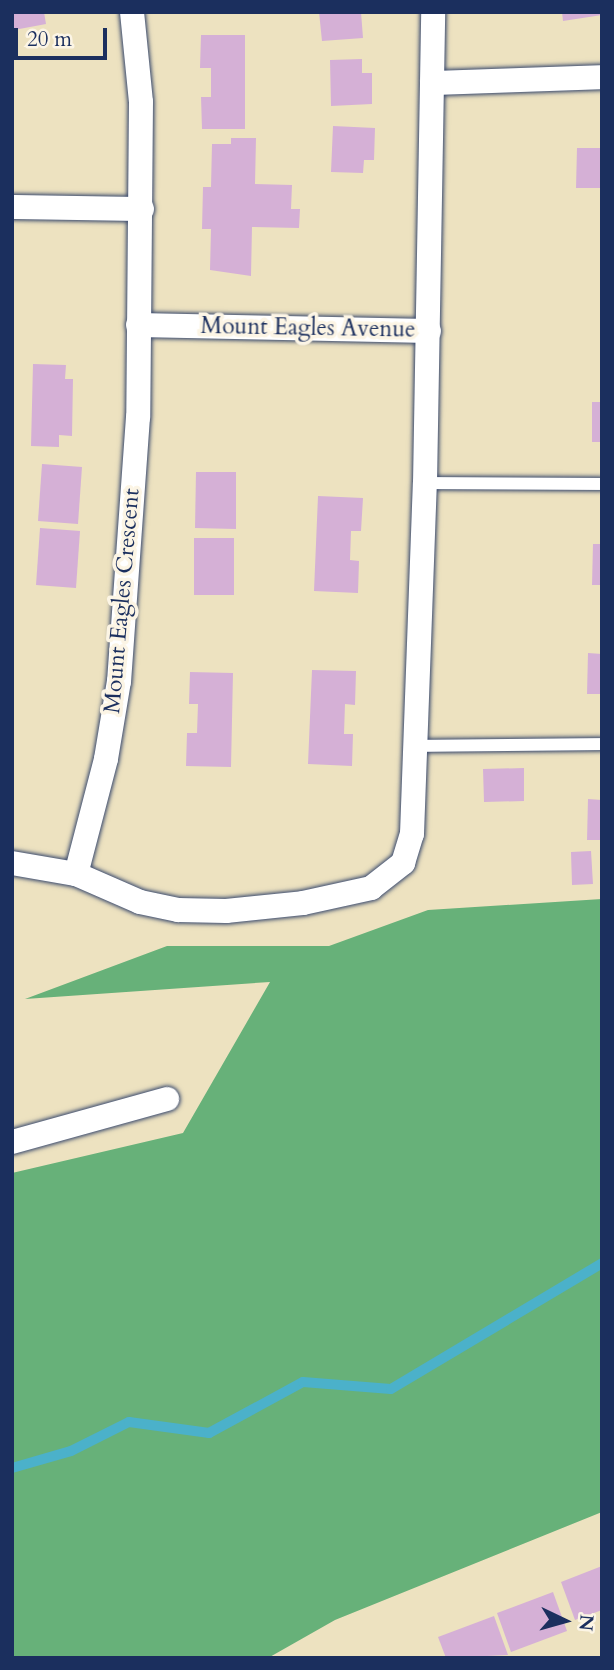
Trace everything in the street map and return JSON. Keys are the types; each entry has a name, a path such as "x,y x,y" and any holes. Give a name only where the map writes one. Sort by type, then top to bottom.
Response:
{"street":[{"name":"Mount Eagles Avenue","path":"138,325 429,331 433,12"},
{"path":"133,17 141,102 142,209 138,325"},
{"path":"432,83 602,77"},
{"path":"12,207 142,209"},
{"name":"Mount Eagles Crescent","path":"76,874 106,760 119,681 138,417 138,325"},
{"path":"12,863 76,874 140,902 178,910 226,911 303,903 371,888 403,863 412,834 429,331"},
{"path":"12,1142 167,1100"}],"lane":[{"path":"425,482 602,484"},
{"path":"413,746 602,744"}],"green space":[{"path":"602,899 602,1512 335,1620 268,1658 12,1658 12,1173 183,1133 270,982 25,999 167,946 329,946 428,910"}],"building":[{"path":"12,12 44,12 46,24 14,30"},
{"path":"319,12 361,12 363,38 322,41"},
{"path":"562,12 602,12 602,15 563,21"},
{"path":"201,35 245,35 245,129 202,129 201,97 211,97 211,68 200,68"},
{"path":"362,59 362,73 372,73 372,104 331,106 330,60"},
{"path":"333,126 375,128 374,160 364,160 363,173 331,172"},
{"path":"231,138 256,138 255,184 292,185 291,209 300,209 299,228 252,227 251,276 210,270 211,229 202,229 203,187 211,187 212,144 231,144"},
{"path":"577,148 602,148 602,188 576,188"},
{"path":"33,364 66,365 65,379 73,379 72,436 59,435 59,447 31,446"},
{"path":"592,402 602,402 602,442 592,442"},
{"path":"42,464 82,467 78,524 38,521"},
{"path":"196,472 236,472 236,529 195,528"},
{"path":"318,496 363,498 361,531 351,531 350,560 359,561 358,593 314,591"},
{"path":"40,528 80,531 76,588 36,585"},
{"path":"194,538 234,538 234,595 194,595"},
{"path":"593,544 602,544 602,585 592,585"},
{"path":"588,653 602,654 602,694 587,694"},
{"path":"312,670 356,671 355,705 345,704 344,734 353,734 352,766 308,764"},
{"path":"190,672 233,673 231,767 186,766 187,733 197,733 198,704 189,704"},
{"path":"524,768 524,801 484,802 483,769"},
{"path":"588,799 602,800 602,840 587,840"},
{"path":"591,851 593,884 572,885 571,852"},
{"path":"602,1566 602,1610 575,1620 561,1582"},
{"path":"553,1592 567,1631 511,1652 497,1613"},
{"path":"494,1616 508,1655 446,1658 438,1637"}],"waterway":[{"path":"12,1468 71,1451 129,1422 209,1433 303,1382 391,1389 602,1263"}]}
